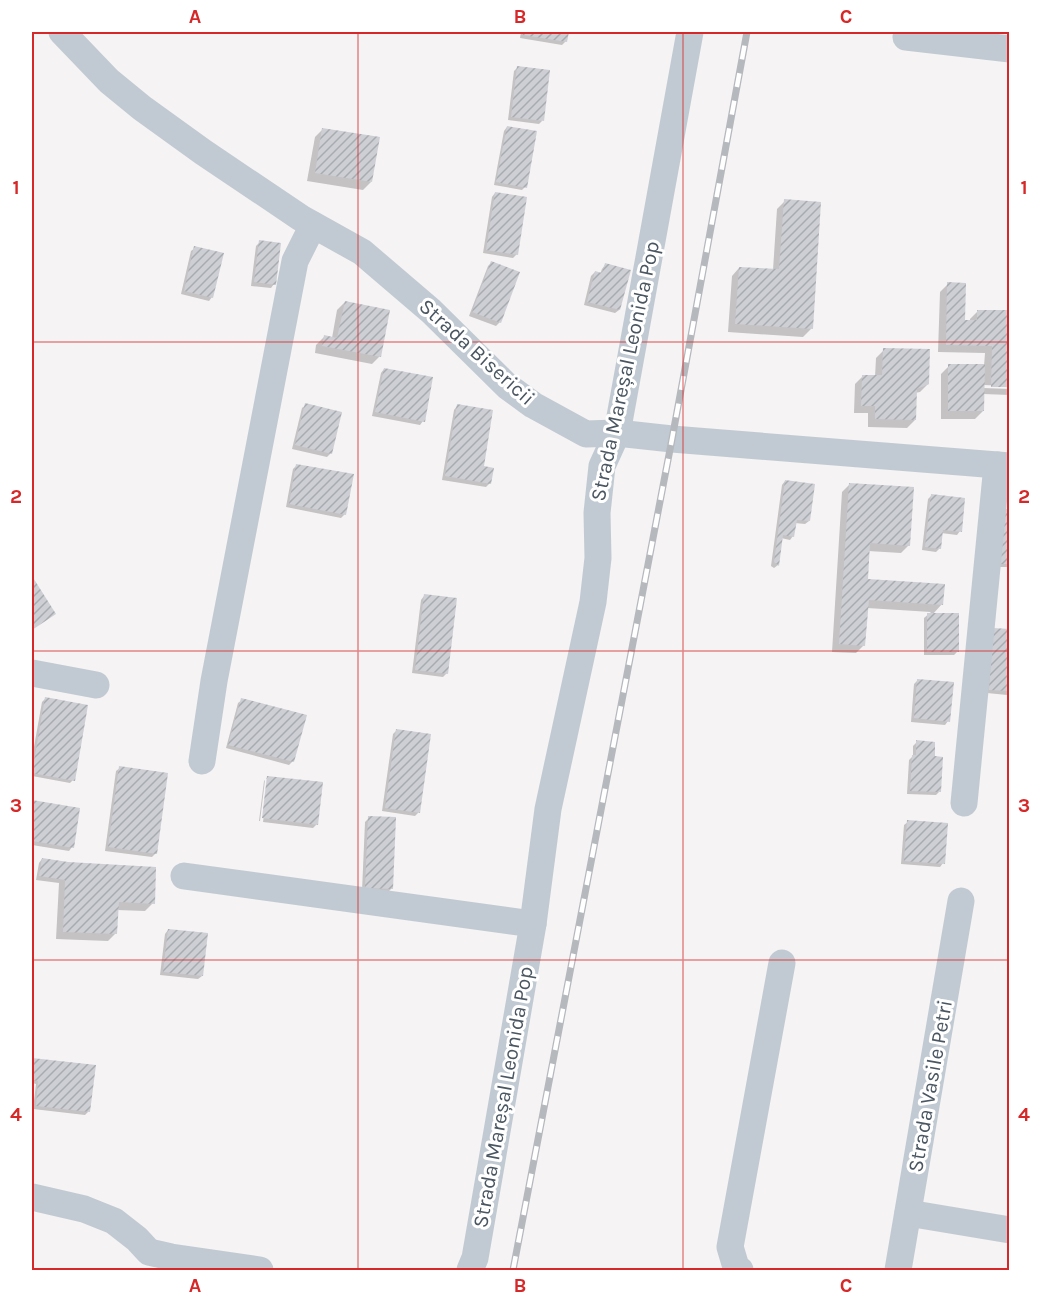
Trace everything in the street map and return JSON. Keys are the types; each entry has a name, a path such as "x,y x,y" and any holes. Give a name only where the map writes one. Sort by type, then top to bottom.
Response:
{"street":[{"name":"Strada Bisericii","path":"62,32 109,81 142,108 203,152 313,225 362,252 431,311 507,386 533,405 586,434 618,433 1004,465"},
{"name":"Strada Mareșal Leonida Pop","path":"470,1270 475,1258 533,924 548,809 593,602 598,558 597,513 602,466 618,433 690,32"},
{"path":"906,37 1010,49"},
{"path":"202,761 214,681 295,261 313,225"},
{"path":"964,803 1004,465"},
{"path":"32,673 96,685"},
{"path":"184,876 533,924"},
{"name":"Strada Vasile Petri","path":"898,1270 962,900"},
{"path":"740,1270 736,1267 730,1247 782,963"},
{"path":"32,1197 84,1209 114,1221 137,1239 147,1261 171,1257 260,1270"},
{"path":"908,1214 1010,1230"}],"building":[{"path":"523,32 569,32 567,42 523,35"},
{"path":"517,66 550,70 544,121 511,117"},
{"path":"507,126 537,131 527,188 496,182"},
{"path":"322,128 380,137 372,182 315,173"},
{"path":"495,192 527,197 518,255 486,250"},
{"path":"784,199 821,202 813,329 735,324 739,267 779,269"},
{"path":"259,240 281,243 276,285 254,282"},
{"path":"194,246 224,253 213,298 184,291"},
{"path":"491,261 520,272 501,323 472,312"},
{"path":"605,263 631,270 620,310 587,302 595,271 602,273"},
{"path":"947,282 966,283 965,320 977,320 977,310 1010,310 1010,387 991,387 992,346 946,345"},
{"path":"345,301 390,310 381,357 322,346 324,335 337,338"},
{"path":"883,348 930,349 929,384 917,389 916,420 875,419 875,406 861,406 862,375 882,375"},
{"path":"948,364 985,364 984,411 948,411"},
{"path":"384,368 433,377 425,422 375,412"},
{"path":"305,403 342,412 332,454 295,445"},
{"path":"457,404 493,410 484,466 494,468 491,484 445,476"},
{"path":"296,464 354,474 346,515 289,504"},
{"path":"785,480 815,484 810,521 797,520 794,537 783,535 779,566 774,562"},
{"path":"849,483 914,487 910,546 870,543 868,579 945,584 943,605 869,600 865,646 839,644"},
{"path":"931,494 965,498 962,532 943,530 941,549 925,547"},
{"path":"1000,509 1010,509 1010,564 999,564"},
{"path":"32,576 56,614 32,630"},
{"path":"424,594 457,598 448,674 415,670"},
{"path":"927,613 959,613 959,652 927,652"},
{"path":"993,628 1010,629 1010,691 989,690"},
{"path":"917,679 954,682 950,722 914,718"},
{"path":"45,697 88,705 75,781 32,773"},
{"path":"241,698 307,715 294,762 228,745"},
{"path":"396,729 431,734 420,813 385,808"},
{"path":"916,740 935,742 935,756 943,757 941,792 910,791 912,755 916,755"},
{"path":"119,766 168,773 157,854 108,847"},
{"path":"267,776 323,782 318,825 262,818"},
{"path":"32,800 80,808 74,848 32,841"},
{"path":"368,816 396,817 393,889 365,888"},
{"path":"907,820 948,823 945,864 904,861"},
{"path":"42,858 68,862 156,867 155,904 119,902 117,934 63,932 65,880 39,876"},
{"path":"168,929 208,933 203,976 163,972"},
{"path":"32,1058 96,1065 90,1112 36,1106 38,1081 32,1080"}],"railway":[{"path":"513,1270 672,439 747,32"}]}
